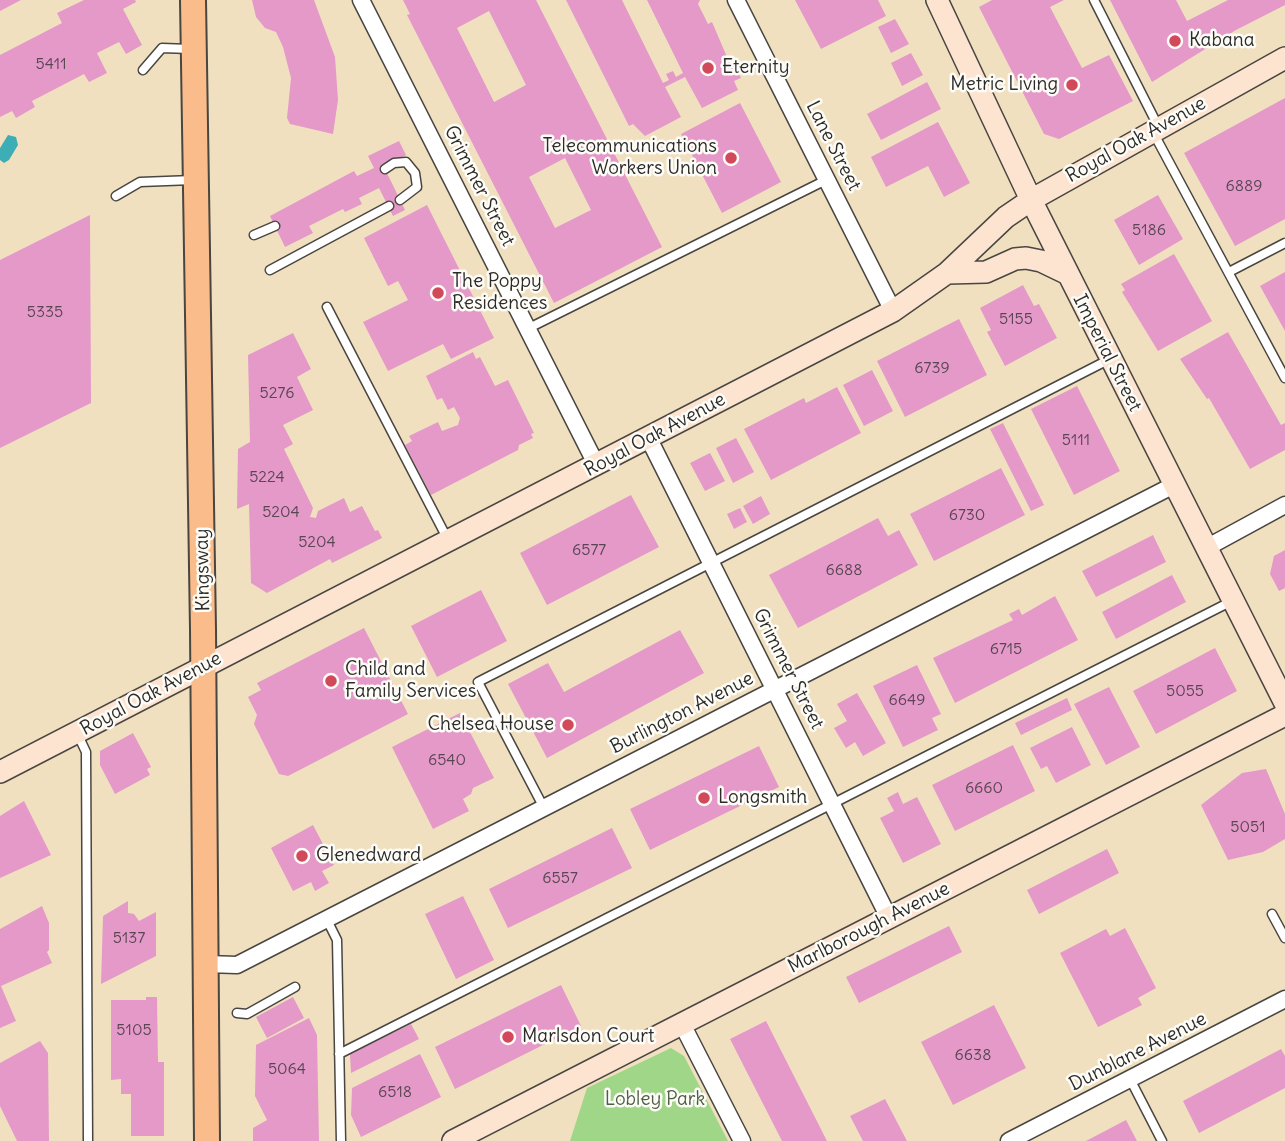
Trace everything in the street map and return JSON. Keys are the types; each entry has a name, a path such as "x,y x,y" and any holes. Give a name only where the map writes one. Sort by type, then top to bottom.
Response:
{"main road":[{"name":"Kingsway","path":"193,0 204,666 207,1141"},
{"name":"Imperial Street","path":"937,0 1031,200 1285,703"},
{"name":"Royal Oak Avenue","path":"0,772 893,311 947,273 1006,217 1031,200 1285,58"},
{"path":"947,273 986,271 1015,259 1026,258 1041,261 1068,274"},
{"name":"Marlborough Avenue","path":"453,1141 1285,715"}],"street":[{"name":"Grimmer Street","path":"361,0 597,466"},
{"name":"Lane Street","path":"736,0 893,311"},
{"name":"Grimmer Street","path":"649,439 889,918"},
{"name":"Burlington Avenue","path":"206,964 237,965 1174,485"},
{"path":"1206,548 1285,505"},
{"name":"Dunblane Avenue","path":"1010,1141 1285,999"},
{"path":"682,1024 742,1141"}],"lane":[{"path":"1094,0 1156,129 1285,378"},
{"path":"143,71 162,48 194,49"},
{"path":"385,169 394,163 406,162 415,173 417,187 400,200"},
{"path":"116,196 140,182 196,180"},
{"path":"527,329 826,180"},
{"path":"270,270 389,206"},
{"path":"254,235 275,226"},
{"path":"1229,272 1285,243"},
{"path":"327,307 449,541"},
{"path":"544,808 478,682 1110,359"},
{"path":"339,1054 1233,601"},
{"path":"77,733 86,752 88,1141"},
{"path":"1272,914 1285,938"},
{"path":"327,920 337,940 341,1141"},
{"path":"237,1013 247,1014 295,987"},
{"path":"1130,1079 1162,1141"}],"green space":[{"name":"Lobley Park","path":"671,1048 684,1056 728,1141 570,1141 587,1088"}],"water":[{"path":"8,135 16,137 18,145 9,160 4,163 0,160 0,148"}],"building":[{"path":"0,0 21,0 0,11"},
{"path":"84,0 135,0 136,2 123,9 142,45 126,54 119,42 97,53 107,73 89,82 84,74 32,101 35,107 16,118 12,111 0,117 0,55 62,23 57,13"},
{"path":"252,0 314,0 335,57 338,100 333,134 290,124 287,118 291,78 283,47 276,32 265,28 256,17"},
{"path":"403,0 536,0 662,247 554,303 407,15 410,14","holes":["489,11 526,85 494,102 457,28","565,158 591,210 555,228 529,177"]},
{"name":"Eternity","path":"566,0 622,0 663,83 669,80 666,74 673,71 676,77 683,73 647,0 700,0 698,4 708,24 712,22 730,64 733,63 741,78 734,81 738,90 702,108 685,77 665,87 681,117 645,136 633,124 629,126"},
{"path":"795,0 878,0 886,16 821,49"},
{"name":"Metric Living","path":"992,0 1064,0 1050,7 1082,68 1109,55 1133,101 1059,139 1044,134 979,7"},
{"name":"Kabana","path":"1110,0 1176,0 1187,21 1228,0 1285,0 1285,5 1236,30 1152,82"},
{"path":"895,19 909,44 891,53 878,27"},
{"path":"911,53 923,75 902,86 891,63"},
{"path":"927,82 941,109 881,140 867,114"},
{"path":"1285,98 1285,219 1235,246 1184,153"},
{"name":"Telecommunications Workers Union","path":"740,103 781,182 722,213 681,134"},
{"path":"938,122 970,183 944,197 928,166 886,187 871,157"},
{"path":"399,141 406,155 384,167 405,210 393,216 379,188 359,198 362,204 345,212 343,209 309,226 313,233 285,247 270,216 354,171 357,176 374,168 368,156"},
{"path":"1158,195 1183,239 1139,265 1114,220"},
{"name":"The Poppy Residences","path":"427,205 494,338 451,359 443,344 388,371 363,322 408,300 398,281 388,286 364,238"},
{"path":"90,215 91,403 0,448 0,260"},
{"path":"1174,254 1212,321 1158,351 1122,292 1125,290 1121,284"},
{"path":"1285,272 1285,331 1260,286"},
{"path":"1023,285 1034,306 1039,304 1057,338 1005,366 987,332 991,330 980,308"},
{"path":"959,319 987,375 905,417 877,361"},
{"path":"1228,332 1281,425 1285,423 1285,450 1250,469 1209,398 1207,399 1180,359"},
{"path":"293,333 311,369 297,377 313,410 283,425 293,444 284,449 313,508 310,517 316,518 318,511 344,498 350,512 362,506 375,531 378,530 382,538 332,563 330,559 267,593 251,583 249,504 237,509 238,449 250,442 248,355"},
{"path":"473,352 476,359 480,357 495,386 508,380 534,433 531,434 533,438 519,445 518,450 431,495 405,445 412,441 409,436 438,422 442,431 458,425 460,418 454,407 448,410 442,398 437,400 426,376"},
{"path":"872,370 893,411 864,426 843,385"},
{"path":"1077,386 1120,471 1074,495 1031,409"},
{"path":"837,387 861,433 771,480 744,429 804,398 806,403"},
{"path":"1003,423 1044,505 1031,511 990,429"},
{"path":"736,438 754,472 733,483 716,448"},
{"path":"710,453 725,481 705,491 690,463"},
{"path":"1001,468 1025,515 934,561 910,514"},
{"path":"631,495 659,547 547,605 520,553"},
{"path":"761,496 770,514 753,524 743,506"},
{"path":"740,508 747,522 734,529 727,514"},
{"path":"878,518 888,536 899,530 918,565 798,628 769,575"},
{"path":"1153,535 1166,562 1096,597 1082,571"},
{"path":"1285,550 1285,588 1279,591 1270,574 1274,556"},
{"path":"1172,575 1186,602 1116,639 1102,612"},
{"path":"481,590 507,641 437,677 411,626"},
{"path":"1055,596 1078,640 955,703 933,658 1013,620 1009,614 1019,609 1022,615"},
{"path":"364,628 408,714 288,776 279,774 254,724 257,715 248,697 261,690 257,683"},
{"name":"Chelsea House","path":"680,630 704,673 547,758 508,684 548,663 564,692"},
{"path":"1215,648 1237,691 1156,734 1133,691"},
{"path":"917,665 941,714 932,718 938,730 903,747 873,686"},
{"path":"1109,687 1140,747 1106,765 1074,704"},
{"path":"857,693 886,743 863,756 855,742 846,748 834,728 847,721 837,704"},
{"path":"1067,698 1072,710 1021,735 1015,723"},
{"path":"460,713 494,778 473,788 471,794 463,799 469,811 433,829 392,747"},
{"path":"1072,727 1091,765 1056,783 1047,766 1041,769 1030,748"},
{"path":"133,733 151,767 147,769 150,775 115,794 100,765 100,751"},
{"path":"1013,745 1035,791 955,831 932,785"},
{"name":"Longsmith","path":"759,746 779,787 650,850 630,809"},
{"path":"1266,769 1285,814 1285,839 1263,852 1228,860 1201,805 1242,773"},
{"path":"898,792 903,804 917,797 941,844 903,863 880,818 894,811 887,798"},
{"path":"24,801 51,855 0,878 0,816"},
{"name":"Glenedward","path":"313,825 334,865 322,871 329,883 315,891 311,882 293,891 271,848"},
{"path":"612,828 632,868 508,928 489,889"},
{"path":"1107,849 1119,873 1039,914 1027,890"},
{"path":"463,896 494,960 456,979 425,914"},
{"path":"128,901 128,913 134,914 139,921 156,912 156,956 101,984 103,916"},
{"path":"42,906 49,923 47,952 52,963 1,986 16,1021 0,1028 0,929"},
{"path":"949,926 962,952 859,1003 846,977"},
{"path":"1125,928 1156,988 1138,998 1142,1005 1098,1027 1060,953 1106,929 1110,936"},
{"name":"Marlsdon Court","path":"561,985 581,1026 455,1089 435,1047"},
{"path":"146,997 157,997 158,1062 164,1062 164,1136 131,1136 131,1094 121,1094 121,1079 111,1080 111,1000 146,1000"},
{"path":"293,997 304,1018 267,1038 256,1017"},
{"path":"994,1005 1026,1068 953,1105 921,1042"},
{"path":"309,1018 317,1035 319,1141 253,1141 253,1128 267,1120 255,1096 256,1045"},
{"path":"766,1021 827,1141 782,1141 730,1039"},
{"path":"411,1024 419,1039 351,1073 350,1054"},
{"path":"40,1041 48,1053 49,1141 17,1141 0,1106 0,1063"},
{"path":"1281,1049 1285,1056 1285,1088 1199,1133 1183,1101"},
{"path":"420,1054 441,1097 361,1137 351,1115 352,1088"},
{"path":"885,1099 907,1141 863,1141 850,1116"},
{"path":"1126,1120 1137,1141 1086,1141"}],"place":[{"name":"Kabana","path":"1175,41"},
{"name":"Eternity","path":"708,68"},
{"name":"Metric Living","path":"1072,85"},
{"name":"Telecommunications Workers Union","path":"731,158"},
{"name":"The Poppy Residences","path":"438,293"},
{"name":"Child and Family Services","path":"331,681"},
{"name":"Chelsea House","path":"568,725"},
{"name":"Longsmith","path":"704,798"},
{"name":"Glenedward","path":"302,856"},
{"name":"Marlsdon Court","path":"508,1037"}]}
